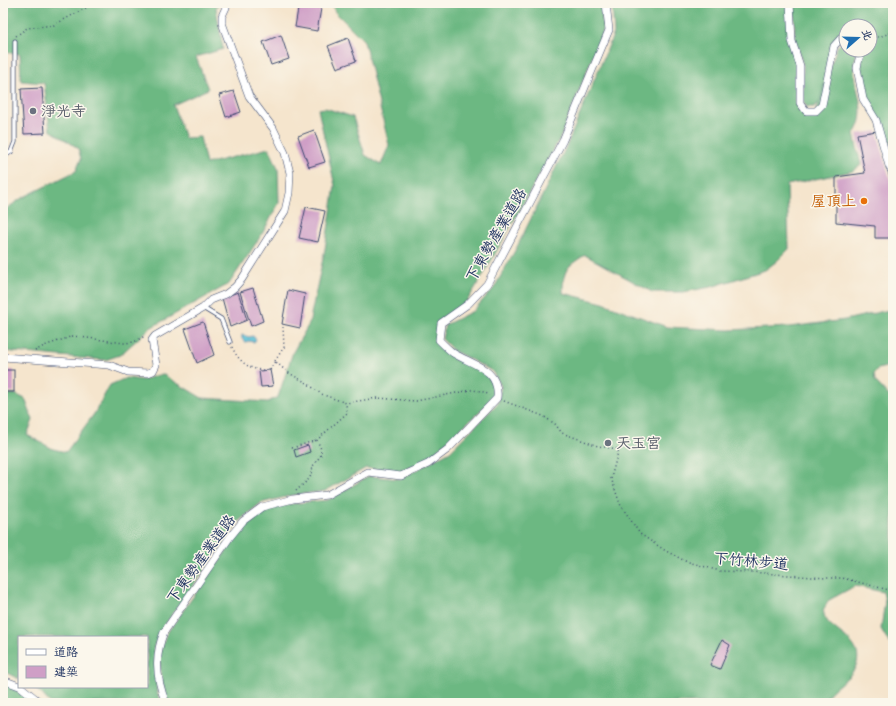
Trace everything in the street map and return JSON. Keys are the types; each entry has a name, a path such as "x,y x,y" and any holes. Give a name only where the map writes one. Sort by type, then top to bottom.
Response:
{"street":[{"path":"3,357 109,365 128,372 148,373 153,371 156,365 152,340 155,336 203,308 211,300 226,294 242,279 285,211 289,193 290,173 285,153 273,128 249,96 222,23 222,16 228,3"},
{"name":"下東勢產業道路","path":"166,703 161,691 157,666 157,648 164,632 243,521 262,507 292,498 327,495 368,472 401,476 428,464 448,449 497,398 498,387 491,373 451,352 439,340 441,323 468,304 487,284 564,140 609,30 606,3"},
{"path":"790,3 792,41 800,66 800,103 806,111 816,110 822,105 834,46 838,42"},
{"path":"859,58 857,68 863,99 876,120 889,166 893,173"},
{"path":"3,680 18,685"},
{"path":"22,688 41,703"}],"lane":[{"path":"3,157 11,152 15,142 15,41"},
{"path":"203,308 221,319 230,342"}],"path":[{"path":"15,41 17,34 22,30 54,25 95,3"},
{"path":"878,36 893,31"},
{"path":"230,342 236,355 248,367 259,370 270,370 284,347 283,327"},
{"path":"33,352 44,346 73,336 124,343 134,342 146,335"},
{"name":"下竹林步道","path":"275,361 287,372 303,380 321,394 346,403 377,398 416,401 471,390 481,391 543,416 555,424 562,433 598,446 618,449 611,478 620,504 640,534 666,552 685,561 720,571 842,578 893,591"},
{"path":"292,448 317,440 347,413 346,403"},
{"path":"292,494 310,478 313,466 318,461 321,449 317,440"}],"green space":[{"path":"3,3 219,3 216,8 223,49 196,57 208,89 173,105 185,138 200,137 206,164 269,148 278,168 279,203 262,234 229,284 150,328 120,355 105,360 3,351 3,211 22,198 76,171 81,159 78,148 50,130 44,83 21,81 20,54 3,52"},
{"path":"331,3 601,3 603,31 560,138 467,301 438,322 436,340 488,375 495,388 493,399 426,461 400,472 366,468 325,491 293,495 261,503 240,520 162,629 154,646 157,692 162,703 50,703 41,693 34,688 148,688 148,636 18,636 18,678 3,671 3,394 15,394 25,399 33,420 27,435 53,449 66,452 94,414 110,385 126,378 142,380 162,374 202,398 268,402 278,397 293,352 309,324 325,249 335,186 318,109 325,108 353,117 365,155 381,165 389,145 364,41 335,12"},
{"path":"612,3 788,3 796,66 796,103 803,115 815,114 837,47 838,46 838,58 856,58 854,67 855,78 861,110 858,126 854,134 861,165 853,171 787,185 789,249 777,261 765,270 711,287 683,292 652,292 585,255 567,270 564,279 563,293 603,303 667,327 729,330 789,327 845,320 893,309 893,365 878,369 874,374 875,381 893,400 893,649 881,629 885,601 883,592 855,586 829,600 823,610 829,623 846,637 855,649 858,656 854,669 846,679 831,692 824,703 169,703 164,691 160,670 161,650 167,633 245,525 265,510 290,504 328,500 369,476 400,479 450,451 498,403 501,386 492,371 453,350 442,339 445,325 473,311 494,288 517,247 567,145 614,33"},
{"path":"794,3 893,3 893,146 864,98 859,68 862,58 878,58 878,18 838,18 838,40 832,45 820,102 814,107 807,107 803,101 803,65 795,41"},
{"path":"3,684 8,684 34,703 3,703"}],"water":[{"path":"242,335 249,337 253,336 256,340 254,342 245,342 242,339"}],"building":[{"path":"299,3 322,3 317,31 295,27"},
{"path":"281,35 289,59 271,65 263,42"},
{"path":"348,38 356,61 337,68 328,46"},
{"name":"淨光寺","path":"42,88 45,133 24,134 21,89"},
{"path":"234,91 241,112 226,117 219,95"},
{"path":"314,130 325,162 309,167 298,136"},
{"name":"屋頂上","path":"877,131 890,179 893,179 893,238 875,238 875,226 836,222 836,177 865,173 857,134"},
{"path":"306,207 325,211 318,242 299,238"},
{"path":"253,288 263,321 251,326 240,292"},
{"path":"288,290 305,294 300,328 282,324"},
{"path":"238,292 247,320 230,327 222,298"},
{"path":"203,322 214,355 197,363 185,329"},
{"path":"3,370 14,370 14,392 3,392"},
{"path":"270,370 273,386 261,387 259,371"},
{"path":"308,445 310,452 296,457 294,450"},
{"path":"722,640 730,645 720,669 710,665"}],"place":[{"name":"淨光寺","path":"33,111"},
{"name":"屋頂上","path":"864,201"},
{"name":"天玉宮","path":"608,443"}]}
